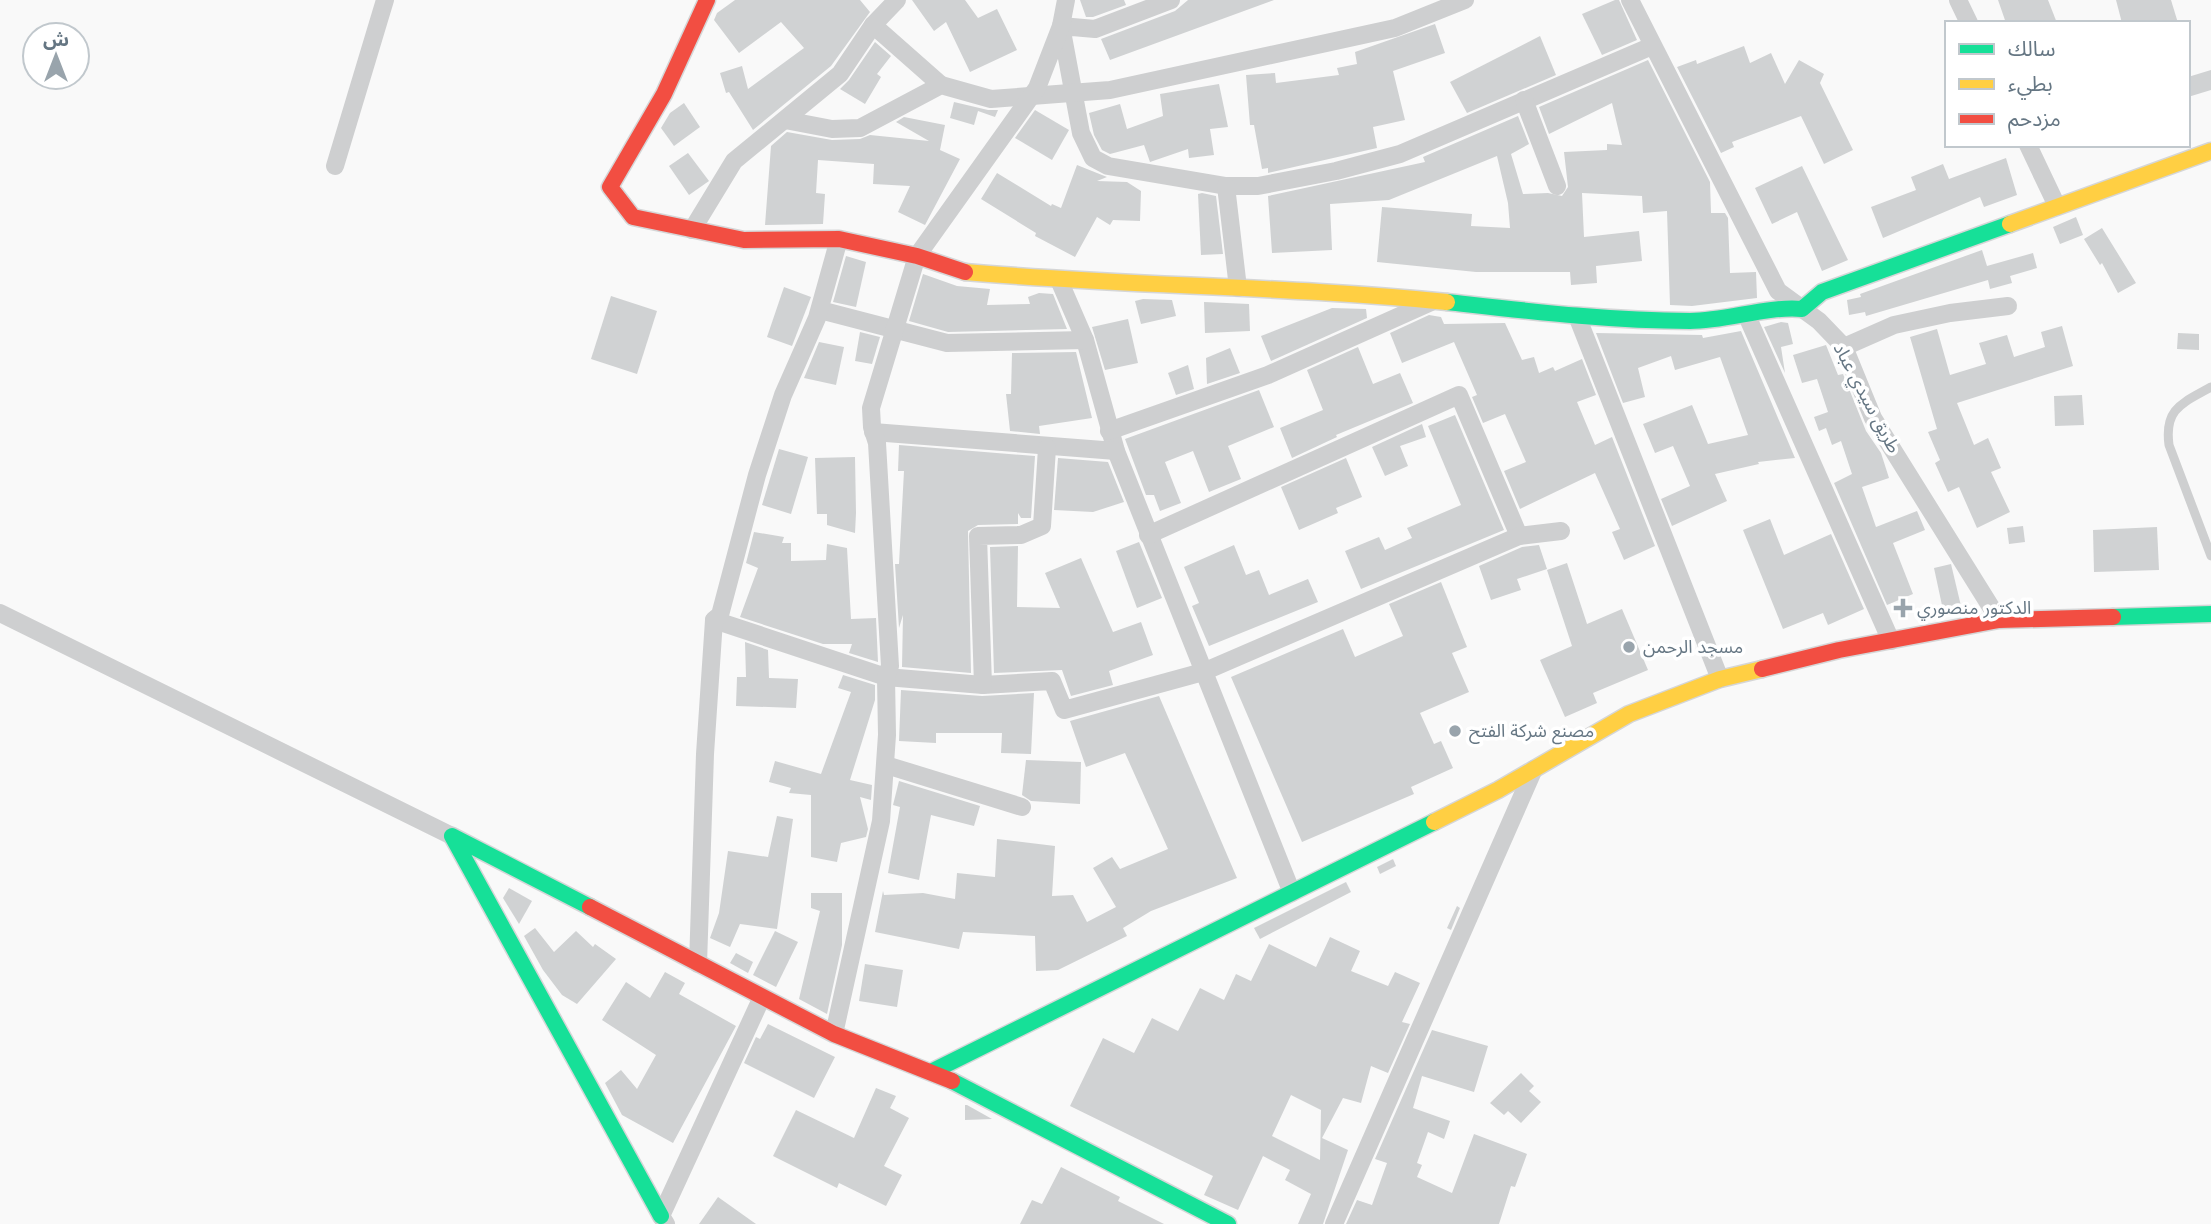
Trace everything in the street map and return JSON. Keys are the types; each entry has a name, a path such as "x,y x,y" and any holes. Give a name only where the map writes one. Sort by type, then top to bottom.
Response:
{"street":[{"path":"335,166 385,0"},
{"path":"707,0 664,94 610,187 633,217 744,240 839,239 917,256 959,271 1059,280 1377,295 1577,316 1692,321 1748,316 1780,307 1802,309 1822,292 2211,151"},
{"path":"692,230 733,161 840,74 873,25 897,0"},
{"path":"834,1034 881,821 886,765 886,677 890,666 877,443 871,408 917,256 1033,94 1061,26 1066,0"},
{"path":"1061,26 1095,29 1171,0"},
{"path":"873,25 941,85 991,99 1110,90 1395,28 1465,0"},
{"name":"طريق سيدي عباد","path":"1630,0 1779,291 1844,347 1873,418 1999,620"},
{"path":"1958,0 1968,21"},
{"path":"1061,26 1071,92 1081,132 1093,158 1130,172 1226,186 1271,183 1336,171 1400,153 1652,46"},
{"path":"785,120 832,129 860,128 941,85"},
{"path":"1524,100 1556,186"},
{"path":"2029,147 2057,206"},
{"path":"1226,186 1238,288"},
{"path":"698,964 705,754 714,620 720,615 744,521 783,395 820,310 839,239"},
{"path":"1059,280 1085,340 1116,451 1292,893"},
{"path":"1110,431 1268,375 1433,301"},
{"path":"1844,347 1894,325 1950,313 2008,306"},
{"path":"820,310 947,343 1085,340"},
{"path":"1577,316 1720,679"},
{"path":"1748,316 1891,641"},
{"path":"1148,535 1460,395 1518,536"},
{"path":"873,432 1116,451"},
{"path":"983,685 978,536 1021,535 1042,526 1046,447"},
{"path":"714,620 886,677 983,685 1052,681 1065,710 1203,671 1518,536 1562,531"},
{"path":"0,613 452,836 834,1034 933,1071 1228,1224"},
{"path":"933,1071 1292,893 1534,769 1629,714 1720,679 1999,620 2211,614"},
{"path":"886,765 1022,807"},
{"path":"1334,1224 1534,769"},
{"path":"452,836 663,1220"},
{"path":"663,1220 762,997"}],"lane":[{"path":"2211,387 2178,405 2166,425 2169,445 2211,556"}],"building":[{"path":"735,0 860,0 870,12 831,66 753,130 729,92 726,93 720,73 742,66 748,89 804,48 781,22 739,53 714,20 717,13"},
{"path":"912,0 965,0 978,18 997,9 1017,50 970,72 946,22 934,31"},
{"path":"1080,0 1124,0 1126,5 1086,17"},
{"path":"1188,0 1274,0 1110,60 1101,39 1175,11"},
{"path":"1619,0 1637,40 1602,55 1582,14"},
{"path":"1998,0 2048,0 2056,21 2005,21"},
{"path":"2116,0 2171,0 2177,21 2121,21"},
{"path":"1435,24 1445,53 1393,71 1405,120 1373,127 1377,148 1268,173 1268,168 1262,169 1254,125 1250,125 1246,75 1275,73 1276,83 1339,75 1337,68 1357,64 1355,52"},
{"path":"1540,36 1556,75 1467,113 1450,82"},
{"path":"875,42 891,56 877,74 881,77 865,104 840,89"},
{"path":"1744,46 1750,63 1771,53 1785,84 1799,60 1824,74 1820,83 1853,150 1824,164 1801,116 1732,142 1734,147 1721,153 1677,67 1696,60 1697,64"},
{"path":"1648,60 1710,182 1711,213 1725,213 1728,218 1730,273 1756,272 1757,298 1692,306 1670,305 1667,211 1643,213 1642,196 1582,193 1584,237 1639,231 1642,261 1596,266 1597,283 1571,285 1570,272 1476,272 1377,262 1382,207 1472,214 1471,226 1510,228 1508,203 1497,156 1389,200 1330,204 1332,250 1272,253 1268,196 1425,162 1423,157 1518,116 1529,144 1511,154 1523,194 1548,193 1562,196 1568,187 1564,152 1607,150 1607,144 1622,145 1612,103 1549,134 1539,107"},
{"path":"2211,70 2211,90 2190,96 2190,76"},
{"path":"1219,84 1228,127 1210,129 1214,155 1189,158 1188,149 1150,162 1144,145 1110,154 1102,150 1094,135 1089,113 1120,104 1127,129 1163,116 1160,94"},
{"path":"954,102 998,110 995,117 978,111 974,125 950,118"},
{"path":"684,103 700,127 674,146 661,128 670,113"},
{"path":"1035,110 1069,130 1052,160 1015,138"},
{"path":"904,117 945,125 940,150 960,159 925,225 898,212 910,186 873,184 874,164 818,160 816,193 825,194 823,224 765,225 771,146 787,132 832,140 860,139 870,135 929,141 896,122"},
{"path":"688,153 709,181 689,195 669,166"},
{"path":"2006,158 2017,195 1984,207 1980,197 1883,238 1871,207 1916,190 1911,177 1943,164 1949,179"},
{"path":"1077,165 1107,177 1097,181 1127,182 1141,191 1140,221 1113,220 1110,225 1097,217 1075,257 1035,236 1036,233 981,199 997,173 1051,206 1052,204 1061,208"},
{"path":"1802,166 1848,260 1822,271 1797,212 1772,224 1755,188"},
{"path":"1198,194 1216,196 1223,254 1201,255"},
{"path":"2076,217 2083,235 2060,244 2053,227"},
{"path":"2102,228 2136,283 2118,293 2102,263 2100,265 2084,239"},
{"path":"1982,250 1987,266 2033,253 2037,268 2010,276 2012,283 1990,289 1988,280 1866,316 1865,312 1849,315 1847,300"},
{"path":"846,256 866,262 856,307 833,302"},
{"path":"923,274 957,286 990,289 987,305 1030,304 1028,297 1039,293 1053,294 1067,329 948,332 909,321"},
{"path":"784,287 811,297 792,346 767,337"},
{"path":"611,296 657,311 637,374 591,359"},
{"path":"1172,300 1176,316 1141,324 1135,301"},
{"path":"1204,302 1249,304 1250,331 1205,333"},
{"path":"1332,308 1366,309 1367,318 1271,361 1261,336"},
{"path":"1429,315 1441,317 1444,324 1505,323 1522,360 1534,357 1539,373 1553,367 1555,371 1582,359 1596,395 1577,402 1595,445 1612,437 1655,546 1624,560 1612,532 1620,529 1595,473 1520,509 1504,471 1526,462 1505,414 1483,423 1472,397 1477,395 1454,342 1402,363 1390,333"},
{"path":"1128,319 1138,363 1105,370 1092,327"},
{"path":"1781,322 1788,323 1793,344 1781,347 1785,373 1764,327"},
{"path":"2062,326 2073,366 1957,403 1974,445 1988,438 2001,468 1991,472 2010,512 1977,528 1959,487 1948,492 1935,463 1940,460 1928,432 1937,429 1910,337 1937,329 1950,375 1986,364 1979,343 2007,335 2014,357 2045,347 2041,332"},
{"path":"1741,331 1795,458 1758,462 1759,464 1715,474 1727,501 1672,526 1661,499 1690,486 1673,446 1655,453 1643,424 1692,405 1708,444 1748,435 1720,357 1675,370 1671,356 1638,368 1645,397 1623,403 1596,333 1702,335 1703,338"},
{"path":"860,332 880,337 872,364 855,361"},
{"path":"2178,333 2199,334 2199,350 2177,349"},
{"path":"819,342 844,347 836,385 804,378"},
{"path":"1826,345 1838,375 1843,374 1866,431 1881,453 1889,478 1862,487 1876,527 1917,511 1925,530 1893,543 1913,594 1887,605 1834,483 1852,474 1841,441 1832,445 1826,428 1819,431 1814,417 1828,412 1817,379 1802,383 1793,355"},
{"path":"1358,347 1373,384 1400,373 1413,403 1336,435 1337,437 1292,458 1280,428 1323,410 1307,370"},
{"path":"1230,348 1240,373 1207,384 1206,358"},
{"path":"1076,352 1092,418 1039,426 1040,434 1010,431 1006,394 1011,394 1012,353"},
{"path":"1188,365 1194,389 1176,395 1168,373"},
{"path":"1259,390 1274,427 1228,446 1241,479 1209,492 1193,451 1165,462 1181,503 1160,511 1154,495 1146,495 1125,439"},
{"path":"2082,395 2084,425 2055,426 2054,396"},
{"path":"1455,415 1504,530 1361,589 1345,551 1379,537 1385,550 1412,538 1407,528 1461,505 1428,426"},
{"path":"1422,424 1426,437 1400,446 1408,466 1385,476 1372,447"},
{"path":"899,445 1035,456 1031,518 1021,518 1018,513 1018,524 978,525 968,531 971,673 902,667 903,615 899,628 895,564 899,564 904,471 898,471"},
{"path":"779,449 808,457 791,514 762,505"},
{"path":"855,457 855,533 827,525 827,514 817,514 815,458"},
{"path":"1058,458 1108,462 1124,502 1093,512 1054,510"},
{"path":"1346,458 1362,497 1336,508 1338,513 1299,530 1281,487"},
{"path":"1770,519 1784,555 1831,534 1864,609 1828,625 1823,613 1783,629 1743,530"},
{"path":"2023,526 2025,542 2009,544 2007,528"},
{"path":"2157,527 2159,570 2094,572 2093,530"},
{"path":"754,532 784,537 782,543 791,543 791,561 826,560 827,544 847,548 851,619 876,618 878,662 849,653 852,644 823,644 740,617 758,568 746,563"},
{"path":"1139,542 1162,598 1137,608 1116,551"},
{"path":"1234,545 1246,575 1259,570 1269,595 1308,579 1318,602 1209,646 1192,606 1199,603 1184,567"},
{"path":"1539,545 1547,569 1517,579 1521,590 1491,600 1479,566 1522,547"},
{"path":"1018,546 1017,607 1060,608 1045,573 1081,558 1113,632 1141,622 1153,655 1109,671 1113,685 1071,696 1062,670 994,673 990,547"},
{"path":"1567,563 1587,624 1622,609 1648,670 1593,693 1597,703 1565,717 1540,660 1572,646 1547,570"},
{"path":"1951,564 1961,606 1943,610 1934,568"},
{"path":"1441,582 1467,647 1452,653 1469,692 1420,713 1434,744 1441,741 1453,768 1411,787 1414,794 1302,842 1231,677 1343,629 1355,657 1403,636 1389,604"},
{"path":"745,642 768,650 769,678 798,679 796,708 736,706 737,677 746,677"},
{"path":"843,675 875,685 875,700 850,780 872,785 871,800 860,797 868,829 866,837 841,843 837,862 811,857 811,795 789,793 791,788 769,782 775,761 821,774 851,692 838,688"},
{"path":"901,690 982,696 1034,693 1031,754 1001,753 1002,733 936,733 936,743 899,741"},
{"path":"1159,696 1237,878 1151,911 1123,928 1127,936 1058,970 1036,971 1035,936 963,932 959,949 875,932 883,891 884,895 923,893 955,899 957,873 995,877 997,839 1055,846 1052,896 1073,895 1087,922 1116,907 1093,868 1112,857 1120,869 1168,849 1125,753 1086,767 1070,721"},
{"path":"1026,760 1081,762 1080,804 1031,801 1022,795"},
{"path":"899,781 980,806 974,826 931,815 919,880 888,873 900,807 893,805"},
{"path":"777,816 793,819 777,929 740,924 730,947 710,938 719,913 728,851 768,857"},
{"path":"1393,859 1396,866 1380,874 1377,867"},
{"path":"1346,882 1351,892 1260,939 1254,928"},
{"path":"509,888 532,901 519,924 503,898"},
{"path":"811,893 842,893 842,945 827,1014 799,999 820,911 811,908"},
{"path":"1457,906 1460,908 1451,930 1447,928"},
{"path":"535,928 554,952 576,931 593,947 595,944 616,959 577,1004 562,995 543,970 524,936"},
{"path":"775,931 798,942 776,987 753,975"},
{"path":"1330,937 1360,951 1351,971 1388,986 1395,972 1420,983 1402,1022 1410,1024 1388,1073 1371,1066 1361,1103 1343,1098 1322,1138 1348,1150 1323,1224 1298,1224 1311,1194 1285,1180 1290,1170 1263,1156 1238,1210 1204,1195 1213,1176 1070,1106 1103,1038 1134,1053 1152,1018 1178,1031 1200,988 1224,1000 1236,974 1251,981 1269,944 1316,967","holes":["1291,1095 1321,1110 1320,1160 1272,1136"]},
{"path":"736,953 753,962 748,973 730,963"},
{"path":"865,964 903,970 897,1007 859,1001"},
{"path":"665,972 685,983 679,994 736,1026 673,1143 622,1115 605,1083 621,1070 637,1089 656,1055 602,1020 626,982 650,998"},
{"path":"768,1024 835,1057 814,1098 744,1063 756,1037 760,1039"},
{"path":"1432,1030 1488,1046 1474,1092 1422,1076 1413,1108 1450,1121 1444,1139 1428,1132 1417,1163 1422,1165 1417,1177 1452,1193 1474,1134 1527,1154 1515,1187 1511,1186 1499,1224 1346,1224 1357,1200 1372,1205 1387,1163 1375,1159"},
{"path":"1521,1073 1534,1086 1529,1091 1541,1102 1521,1123 1508,1111 1504,1115 1490,1103"},
{"path":"876,1088 896,1096 890,1108 909,1118 884,1166 902,1175 886,1206 839,1183 837,1188 773,1156 796,1110 854,1138"},
{"path":"967,1105 992,1119 965,1120"},
{"path":"1061,1167 1120,1197 1118,1201 1164,1224 1020,1224 1032,1200 1042,1204"},
{"path":"718,1197 756,1224 699,1224"}],"traffic: fast":[{"path":"1447,302 1568,315 1660,321 1704,320 1774,310 1802,309 1822,292 2010,224"},
{"path":"2113,617 2211,614"},
{"path":"933,1071 1434,822"},
{"path":"590,907 452,836 661,1216"},
{"path":"952,1081 1228,1224"}],"traffic: slow":[{"path":"2010,224 2211,151"},
{"path":"965,272 1447,302"},
{"path":"1434,822 1498,790 1629,714 1720,679 1762,669"}],"traffic: jam":[{"path":"707,0 664,94 610,187 633,217 744,240 839,239 917,256 965,272"},
{"path":"1762,669 1839,650 1999,620 2113,617"},
{"path":"590,907 834,1034 952,1081"}],"place":[{"name":"الدكتور منصوري","path":"1903,608"},
{"name":"مسجد الرحمن","path":"1629,647"},
{"name":"مصنع شركة الفتح","path":"1455,731"}]}
